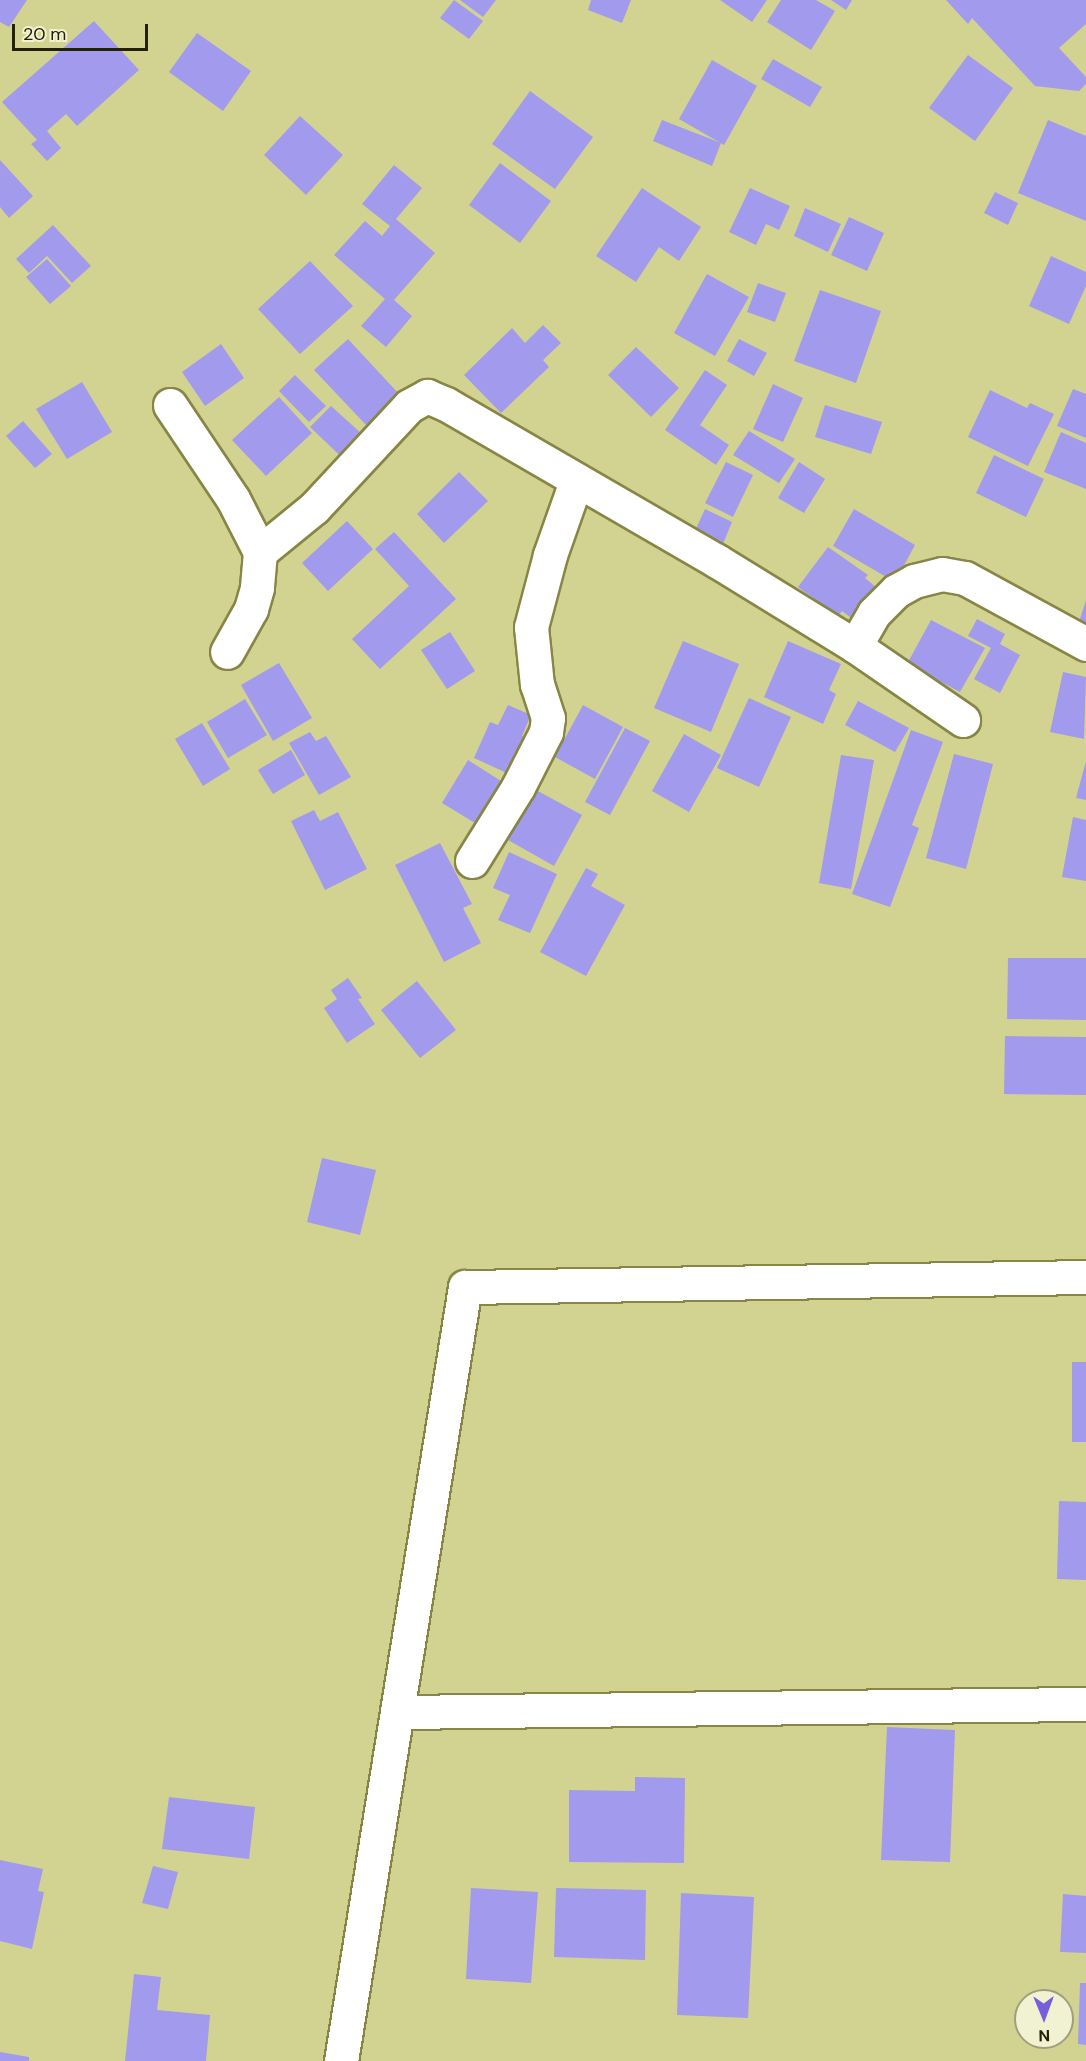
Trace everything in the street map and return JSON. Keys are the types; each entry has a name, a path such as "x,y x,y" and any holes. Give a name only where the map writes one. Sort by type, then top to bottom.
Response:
{"street":[{"path":"260,552 314,508 409,406 427,396 446,404 576,482 717,561 855,646 963,720"},
{"path":"170,405 233,499 260,552 257,588 251,609 227,652"},
{"path":"472,861 518,787 546,732 548,718 537,685 531,627 550,555 576,482"},
{"path":"855,646 873,613 896,591 914,581 942,574 965,578 1086,644"},
{"path":"341,2061 465,1287 1086,1277"},
{"path":"397,1712 1086,1704"}],"building":[{"path":"0,0 27,0 9,27 0,22"},
{"path":"454,0 483,21 469,39 440,18"},
{"path":"460,0 496,0 483,17"},
{"path":"591,0 631,0 622,23 588,10"},
{"path":"720,0 767,0 752,22"},
{"path":"781,0 816,0 835,11 811,50 767,22"},
{"path":"831,0 852,0 846,10"},
{"path":"946,0 1086,0 1086,24 1059,48 1086,77 1086,84 1079,91 1035,86 972,18 968,24"},
{"path":"94,21 139,70 77,126 66,114 47,131 61,148 47,161 31,144 37,140 2,102"},
{"path":"197,33 251,71 223,111 169,72"},
{"path":"968,55 1013,88 975,141 929,108"},
{"path":"773,59 822,87 810,107 761,79"},
{"path":"712,60 757,86 724,145 679,119"},
{"path":"530,91 593,137 555,189 492,144"},
{"path":"300,116 343,155 306,195 264,155"},
{"path":"662,120 721,143 712,166 653,141"},
{"path":"1048,120 1086,136 1086,221 1018,193"},
{"path":"0,160 33,196 9,218 0,207"},
{"path":"500,163 551,201 520,243 469,205"},
{"path":"394,165 422,188 396,219 435,253 394,300 412,316 386,347 361,326 385,299 334,255 365,221 382,236 390,226 362,204"},
{"path":"642,188 701,227 679,261 659,247 636,282 596,256"},
{"path":"750,188 790,206 779,230 766,224 756,245 729,232"},
{"path":"995,192 1018,203 1008,225 984,213"},
{"path":"805,208 841,224 828,252 794,236"},
{"path":"849,217 884,233 867,271 831,255"},
{"path":"53,225 91,266 72,283 47,256 29,273 16,259"},
{"path":"1051,256 1086,272 1086,286 1069,324 1029,306"},
{"path":"47,259 71,286 50,304 26,277"},
{"path":"310,261 353,306 300,354 258,309"},
{"path":"707,274 749,297 715,356 674,333"},
{"path":"758,283 786,293 775,322 747,312"},
{"path":"820,290 881,311 856,383 794,361"},
{"path":"543,325 561,343 543,360 549,367 501,413 464,375 512,328 525,343"},
{"path":"348,339 400,395 367,426 314,370"},
{"path":"739,339 767,353 754,376 727,361"},
{"path":"221,344 244,378 205,406 182,372"},
{"path":"636,347 679,388 651,417 608,375"},
{"path":"705,370 727,385 700,425 729,445 716,465 665,430"},
{"path":"295,375 326,406 309,422 279,391"},
{"path":"82,382 112,432 67,459 36,409"},
{"path":"773,384 803,398 783,442 753,429"},
{"path":"1073,389 1086,394 1086,438 1057,426"},
{"path":"990,390 1027,408 1030,403 1054,414 1028,466 968,437"},
{"path":"279,397 312,433 266,476 232,440"},
{"path":"825,405 882,422 871,454 815,437"},
{"path":"331,406 373,444 352,467 310,427"},
{"path":"23,421 52,454 35,468 6,436"},
{"path":"749,431 795,459 779,483 733,455"},
{"path":"1061,432 1086,443 1086,489 1044,472"},
{"path":"994,455 1044,479 1026,517 976,493"},
{"path":"726,462 753,475 733,517 705,503"},
{"path":"799,462 825,479 804,513 778,498"},
{"path":"459,472 488,501 444,543 417,514"},
{"path":"705,509 732,522 723,544 695,531"},
{"path":"854,509 915,545 895,582 833,546"},
{"path":"347,521 373,549 328,591 302,563"},
{"path":"394,532 456,599 380,669 352,639 409,586 375,549"},
{"path":"828,547 868,575 865,578 877,588 854,620 842,611 838,616 798,587"},
{"path":"1086,600 1086,627 1078,625"},
{"path":"977,619 1005,634 1000,644 1020,655 1000,693 974,679 991,648 968,636"},
{"path":"931,620 985,648 960,692 907,664"},
{"path":"450,632 475,671 447,689 421,650"},
{"path":"683,641 739,664 711,732 654,708"},
{"path":"788,641 841,664 829,690 836,694 823,724 764,697"},
{"path":"279,663 312,718 273,741 241,685"},
{"path":"1063,672 1086,677 1084,739 1050,732"},
{"path":"749,698 791,717 759,787 717,768"},
{"path":"245,699 267,735 228,758 207,722"},
{"path":"858,701 909,728 895,752 845,725"},
{"path":"508,705 531,715 522,736 536,742 520,779 474,758 490,722 498,725"},
{"path":"583,705 623,727 595,779 555,757"},
{"path":"202,723 230,769 203,786 175,739"},
{"path":"625,728 650,741 610,815 585,802"},
{"path":"911,730 943,742 912,825 919,828 890,907 852,894"},
{"path":"310,732 316,741 326,736 351,777 319,795 289,743"},
{"path":"684,734 721,755 689,812 652,791"},
{"path":"291,750 305,775 273,794 258,770"},
{"path":"954,754 993,764 966,869 926,858"},
{"path":"841,755 874,760 851,889 819,883"},
{"path":"468,760 501,781 475,823 442,803"},
{"path":"1086,761 1086,800 1076,798"},
{"path":"536,790 582,815 554,866 508,840"},
{"path":"314,810 320,821 338,812 367,869 325,890 291,821"},
{"path":"1073,817 1086,820 1086,881 1062,877"},
{"path":"440,843 472,904 463,908 481,943 444,962 395,865"},
{"path":"509,852 557,874 530,933 498,920 510,895 493,888"},
{"path":"586,868 598,874 591,886 625,905 586,976 540,952"},
{"path":"1008,958 1086,958 1086,1020 1007,1019"},
{"path":"348,978 362,998 358,999 375,1024 347,1043 324,1008 337,999 331,990"},
{"path":"417,981 456,1030 420,1058 381,1010"},
{"path":"1005,1036 1086,1037 1086,1095 1004,1094"},
{"path":"322,1158 376,1170 360,1235 307,1222"},
{"path":"1072,1362 1086,1362 1086,1442 1072,1442"},
{"path":"1059,1501 1086,1502 1086,1580 1057,1579"},
{"path":"887,1727 955,1730 950,1862 881,1860"},
{"path":"635,1777 685,1778 684,1863 569,1862 569,1790 635,1791"},
{"path":"169,1797 255,1807 249,1859 162,1849"},
{"path":"0,1860 43,1869 38,1891 44,1892 32,1949 0,1941"},
{"path":"153,1866 178,1872 168,1909 142,1903"},
{"path":"471,1888 538,1892 531,1983 466,1979"},
{"path":"556,1888 646,1890 645,1960 554,1957"},
{"path":"681,1893 754,1897 748,2018 677,2015"},
{"path":"1063,1894 1086,1896 1086,1953 1060,1952"},
{"path":"134,1974 161,1977 157,2010 210,2015 206,2061 125,2061"},
{"path":"1080,1983 1086,1983 1086,2045 1078,2044"},
{"path":"0,2052 29,2057 29,2061 0,2061"}]}
